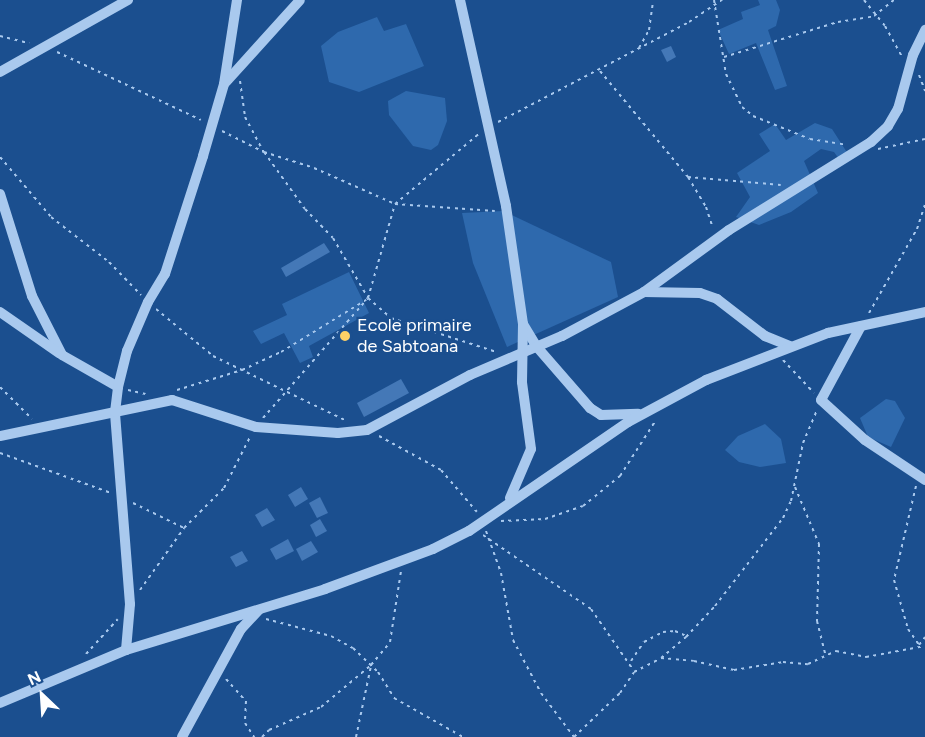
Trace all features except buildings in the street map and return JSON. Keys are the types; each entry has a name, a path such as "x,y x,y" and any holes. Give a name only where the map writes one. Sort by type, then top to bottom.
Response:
{"street":[{"path":"0,72 128,0"},
{"path":"126,650 130,604 115,412 118,387 128,351 147,302 165,274 212,125 224,84 237,0"},
{"path":"224,84 300,0"},
{"path":"460,0 486,128 506,206 523,324 519,354 531,449 507,504"},
{"path":"0,436 172,400 256,427 338,433 368,430 470,375 537,346 644,292 715,241 863,146 888,126 898,109 909,69 925,30"},
{"path":"0,194 32,296 62,355"},
{"path":"644,292 700,293 717,299 765,336 791,346"},
{"path":"0,312 62,355 118,387"},
{"path":"0,703 126,650 256,613 402,561 469,531 644,414 706,380 777,350 861,326 925,312"},
{"path":"523,324 537,346 590,408 615,416 644,414"},
{"path":"861,326 821,400 865,441 921,479"},
{"path":"182,737 241,629 256,613"}],"path":[{"path":"639,48 649,30 653,0"},
{"path":"714,0 726,74 742,107 753,116 810,139 885,150 925,139"},
{"path":"78,662 130,604 184,528 224,488 256,427 283,392 368,298 395,204 433,168 486,128 600,71 722,0"},
{"path":"864,0 874,16 885,26 909,69 921,81"},
{"path":"724,57 838,22 874,16 894,0"},
{"path":"0,36 46,47 264,152 314,168 395,204 463,211 500,210 506,206"},
{"path":"239,65 245,117 264,152 305,209 333,238 368,298 391,318 519,354"},
{"path":"600,71 688,177 706,207 715,241"},
{"path":"0,157 51,217 109,262 147,302 213,356 283,392 368,430 441,470 487,519 510,524 545,519 583,506 620,476 638,443 661,413"},
{"path":"688,177 776,185 803,183"},
{"path":"861,326 917,229 925,204"},
{"path":"171,391 242,370 281,352 368,298"},
{"path":"487,519 488,537 501,573 513,639 541,693 574,737 620,693 634,672 661,658 686,637 715,606 783,518 795,487 799,456 821,400 777,350"},
{"path":"0,387 42,429"},
{"path":"0,453 121,498 184,528"},
{"path":"919,645 908,629 894,580 921,479"},
{"path":"795,487 819,544 817,621 826,656"},
{"path":"469,531 488,537 515,560 591,609 631,661 634,672"},
{"path":"262,737 269,730 321,707 371,665 390,642 402,561"},
{"path":"256,613 331,636 353,648 371,665 394,698 463,737"},
{"path":"631,661 644,642 663,632 675,631 686,637"},
{"path":"919,645 925,637"},
{"path":"661,658 694,660 734,670 783,662 808,664 836,651 866,657 919,645 925,646"},
{"path":"356,737 371,665"},
{"path":"218,670 246,701 245,723 254,737"}],"shaded area":[{"path":"758,0 776,0 780,10 776,26 768,30 787,86 775,90 756,43 729,54 718,30 743,19 741,12 760,5"},
{"path":"377,17 384,31 406,24 424,66 359,92 329,82 321,46 338,32"},
{"path":"406,91 445,98 447,121 438,145 431,150 413,146 389,115 388,101"},
{"path":"815,123 832,129 848,154 839,159 834,152 821,149 804,161 818,193 791,212 759,225 736,217 750,197 737,173 770,151 759,134 775,124 786,140"},
{"path":"503,211 611,262 618,297 507,347 473,263 462,213"},
{"path":"349,272 369,313 309,346 313,357 300,363 284,333 261,344 253,331 287,315 282,304"},
{"path":"886,399 895,401 905,418 891,447 868,437 860,418"},
{"path":"765,424 781,439 786,463 760,467 739,462 725,450 738,436"}],"place":[{"name":"Ecole primaire de Sabtoana","path":"345,336"}]}
